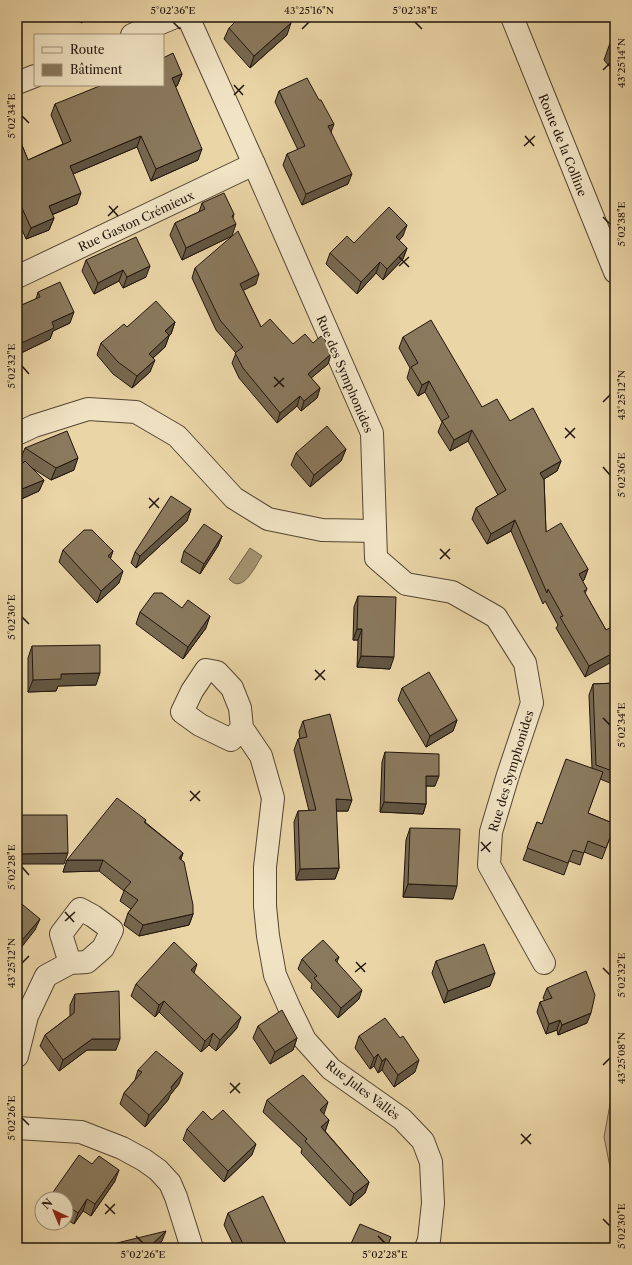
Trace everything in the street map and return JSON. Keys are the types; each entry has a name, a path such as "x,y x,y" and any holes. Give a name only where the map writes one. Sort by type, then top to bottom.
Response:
{"street":[{"path":"134,34 175,17"},
{"name":"Rue des Symphonides","path":"188,17 372,433 376,558 406,584 452,592 496,617 525,664 532,703 491,832 489,865 544,964"},
{"name":"Route de la Colline","path":"512,17 615,272"},
{"path":"17,83 34,76"},
{"name":"Rue Gaston Crémieux","path":"17,277 254,164"},
{"path":"17,434 34,426 88,409 136,412 177,436 234,498 268,519 322,530 375,530"},
{"name":"Rue Jules Vallès","path":"242,728 261,756 272,798 265,867 265,906 268,936 275,975 305,1040 331,1069 402,1119 423,1141 431,1162 433,1203 429,1240 426,1248"},
{"path":"17,1056 27,1016 46,976 70,963"},
{"path":"17,1128 81,1132 122,1148 144,1160 158,1170 170,1182 192,1248"}],"shaded area":[{"path":"250,548 262,556 252,572 244,581 239,584 234,583 229,579"},
{"path":"615,1077 615,1192 604,1137"}],"building":[{"path":"240,17 291,17 291,23 254,56 229,28"},
{"path":"615,39 615,49 610,43"},
{"path":"173,53 182,74 172,78 202,149 156,169 141,136 70,166 81,193 49,206 54,218 31,228 17,197 17,133 28,160 71,141 55,104 100,86 164,86 164,58"},
{"path":"307,78 334,124 328,126 352,174 306,194 287,154 305,146 279,91"},
{"path":"224,193 234,214 232,216 236,224 186,248 175,223 205,209 202,203"},
{"path":"389,207 407,225 396,237 407,248 387,269 380,262 361,282 330,253 347,236 354,243"},
{"path":"238,231 259,274 240,284 261,327 270,319 293,344 305,334 313,343 321,336 326,341 331,354 308,374 320,388 304,401 300,396 280,413 243,368 235,353 243,347 220,320 195,268"},
{"path":"136,237 150,266 127,277 123,270 98,283 86,260"},
{"path":"60,282 74,312 52,322 54,328 17,345 17,320 22,318 17,307 40,297 38,292"},
{"path":"156,301 175,322 165,331 169,335 149,354 155,360 137,376 118,362 101,343 124,324 127,327"},
{"path":"431,320 482,407 497,399 510,421 533,408 561,461 540,473 544,480 546,532 561,523 588,569 579,574 587,589 584,591 606,630 615,625 615,652 589,666 560,617 563,616 548,589 547,593 515,520 491,534 476,508 506,490 472,430 454,440 442,421 449,417 429,381 422,385 411,367 418,363 403,337"},
{"path":"17,362 20,370 17,371"},
{"path":"17,377 21,387 17,389"},
{"path":"327,426 346,449 314,475 296,453"},
{"path":"67,431 78,458 56,468 25,448"},
{"path":"25,461 44,480 17,491 17,469"},
{"path":"171,496 191,509 140,556 135,552"},
{"path":"204,524 222,536 204,564 184,551"},
{"path":"84,530 92,530 113,551 108,556 123,571 101,591 63,550"},
{"path":"154,593 162,593 182,608 188,600 210,616 188,647 140,612"},
{"path":"358,596 396,597 394,657 361,656 362,629 357,629"},
{"path":"100,645 100,673 61,674 61,679 33,680 32,646"},
{"path":"429,672 457,720 430,736 402,688"},
{"path":"615,683 615,772 596,765 593,684"},
{"path":"330,714 352,800 336,799 339,868 300,869 298,811 316,810 298,739 307,737 303,721"},
{"path":"385,752 439,754 439,776 426,776 426,804 384,802"},
{"path":"566,759 603,772 588,813 615,824 606,848 588,841 584,853 573,850 568,863 527,848 537,822 542,824"},
{"path":"117,798 146,820 144,822 183,853 179,858 184,862 193,905 193,914 143,925 128,913 138,900 124,890 131,882 103,860 67,860"},
{"path":"17,815 67,815 68,853 17,854"},
{"path":"410,828 460,829 457,886 408,884"},
{"path":"17,900 40,919 17,946"},
{"path":"323,940 339,957 335,960 362,990 341,1008 314,978 317,976 302,959"},
{"path":"174,942 197,964 191,970 241,1017 220,1040 213,1033 205,1041 164,1001 159,1005 136,984"},
{"path":"484,944 495,973 448,991 436,961"},
{"path":"586,971 595,995 591,1013 562,1025 560,1020 549,1024 540,1002 552,998 547,988"},
{"path":"119,991 120,1039 92,1039 63,1060 45,1035 74,1013 75,994"},
{"path":"282,1010 297,1038 275,1052 258,1026"},
{"path":"385,1018 400,1038 403,1036 419,1060 398,1075 386,1058 382,1061 378,1054 374,1058 359,1036"},
{"path":"156,1051 183,1073 171,1087 172,1089 149,1115 124,1093 142,1072 138,1070"},
{"path":"303,1075 328,1102 320,1110 329,1120 321,1127 369,1182 354,1194 305,1141 307,1139 267,1100"},
{"path":"223,1110 256,1144 228,1171 187,1129 203,1111 212,1120"},
{"path":"79,1155 92,1164 99,1156 119,1170 95,1204 87,1199 78,1213 74,1210 74,1191 54,1191"},
{"path":"263,1196 288,1248 245,1248 228,1213"},
{"path":"360,1224 391,1237 387,1248 349,1248"},
{"path":"166,1231 148,1248 119,1248 117,1243"},
{"path":"474,1243 485,1248 472,1248"}]}
